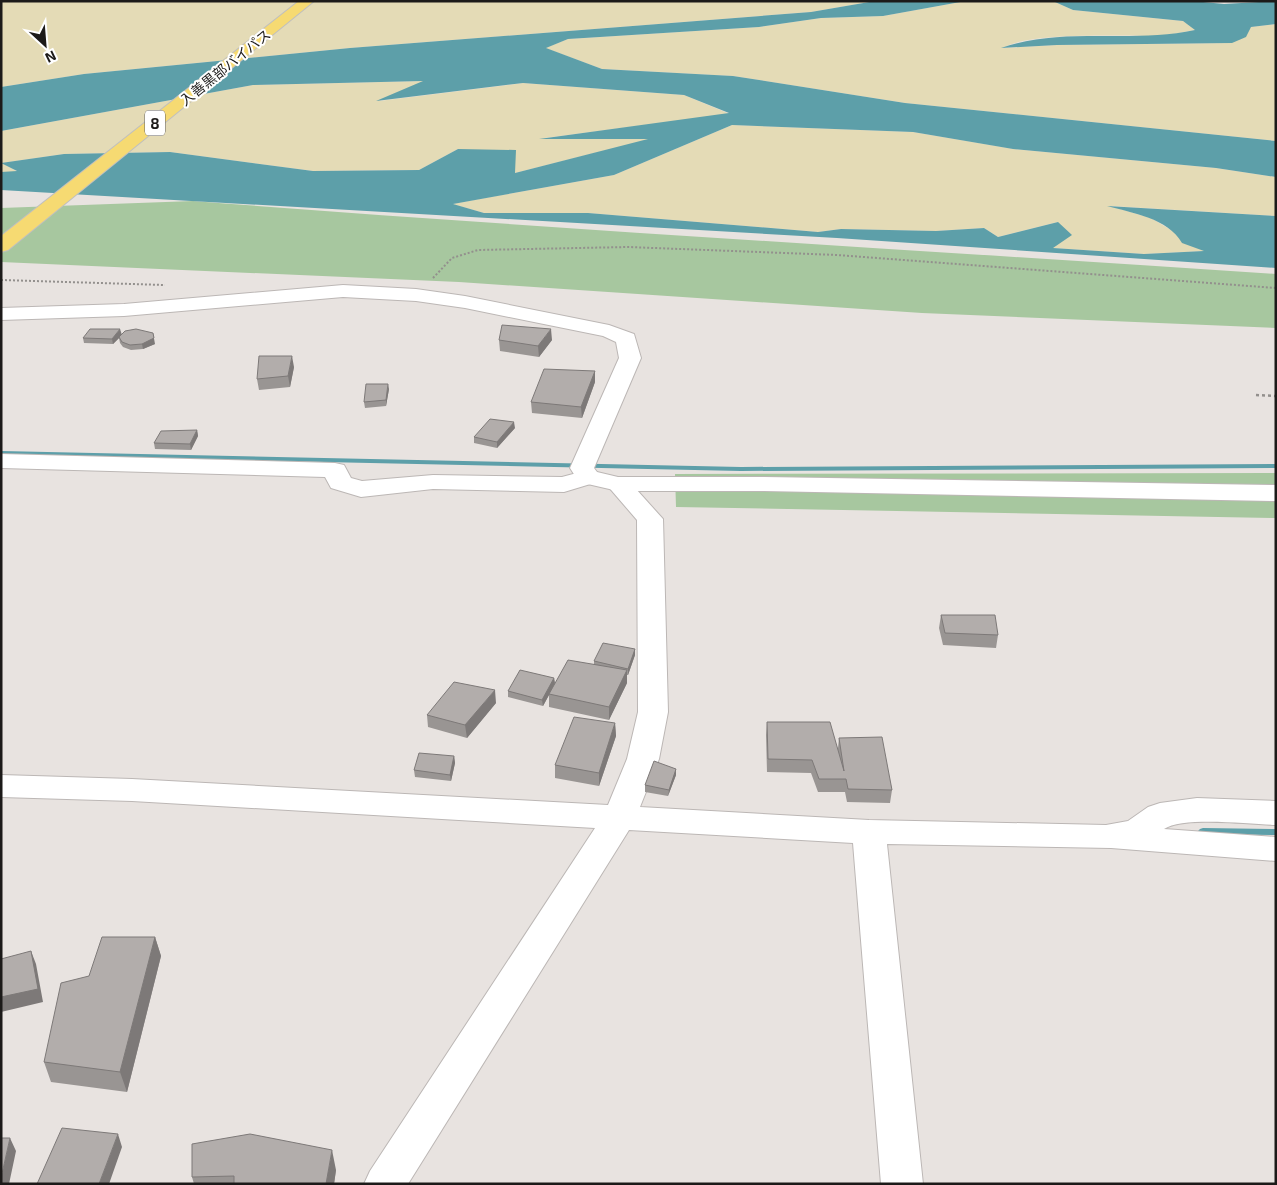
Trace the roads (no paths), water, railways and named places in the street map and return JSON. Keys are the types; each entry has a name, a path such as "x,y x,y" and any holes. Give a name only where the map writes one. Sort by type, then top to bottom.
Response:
{"highway":[{"name":"入善黒部バイパス","path":"1,246 308,1"}],"street":[{"path":"1,314 124,310 343,291 416,296 465,302 610,330 626,338 630,358 582,468 588,477"},
{"path":"1,461 335,470 340,482 361,489 433,482 564,486 588,477 618,484 764,484 1276,492"},
{"path":"386,1184 620,817 643,759 653,712 654,684 650,519 618,484"},
{"path":"1,786 132,790 869,832 1106,838 1199,846 1276,849"},
{"path":"1106,838 1137,831 1160,815 1197,810 1276,813"},
{"path":"869,832 902,1184"}],"water":[{"path":"875,1 966,1 883,16 821,18 759,27 568,39 546,48 602,69 733,76 905,103 1276,141 1276,177 1216,168 1013,149 913,132 732,125 614,175 453,204 484,213 588,213 818,232 841,229 936,231 984,228 998,237 1058,222 1072,235 1053,248 1144,254 1204,251 1182,243 1176,235 1159,222 1107,206 1276,216 1276,268 837,238 1,190 1,172 17,171 1,163 64,154 170,152 313,171 419,170 458,149 516,150 515,173 648,139 539,139 729,113 684,95 523,83 376,101 423,81 253,85 1,131 1,87 84,74 350,48 811,12"},
{"path":"1031,1 1193,1 1224,4 1276,1 1276,24 1251,27 1246,37 1232,43 1057,45 1001,48 1025,41 1049,38 1073,36 1147,36 1195,30 1183,21 1073,10 1055,2"}],"waterway":[{"path":"1,453 741,469 1276,466"},
{"path":"1203,831 1276,832"}]}
